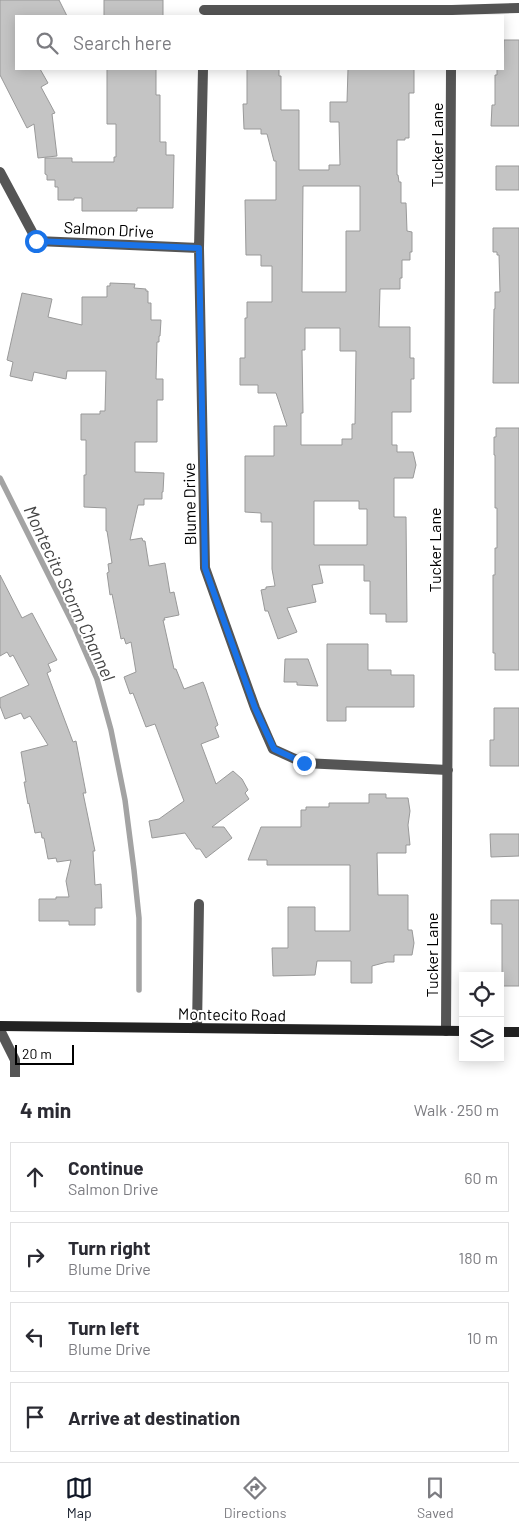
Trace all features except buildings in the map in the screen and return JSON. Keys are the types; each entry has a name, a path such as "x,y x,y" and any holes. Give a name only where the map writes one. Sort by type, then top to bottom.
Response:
{"street":[{"path":"204,9 452,13 519,8"},
{"name":"Blume Drive","path":"203,70 199,248 205,568 255,708 274,749 304,763 448,770"},
{"name":"Tucker Lane","path":"446,1031 451,70"},
{"name":"Salmon Drive","path":"0,172 36,241 199,248"},
{"path":"197,1028 199,904"},
{"path":"0,1028 15,1060 15,1077"},
{"name":"Montecito Road","path":"0,1028 197,1028 459,1032"},
{"path":"504,1032 519,1032"}],"waterway":[{"name":"Montecito Storm Channel","path":"0,478 74,626 97,679 111,730 125,800 134,870 139,918 139,990"}],"route":[{"path":"36,241 199,248 205,568 255,708 274,749 304,763"}]}
